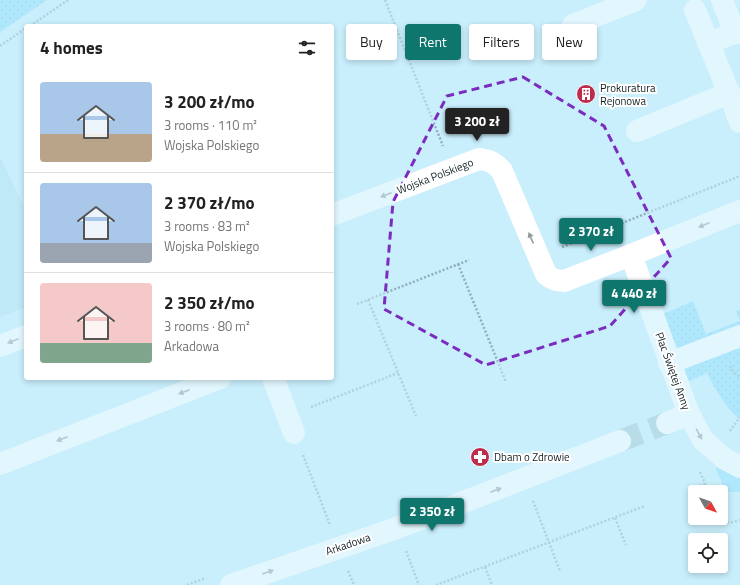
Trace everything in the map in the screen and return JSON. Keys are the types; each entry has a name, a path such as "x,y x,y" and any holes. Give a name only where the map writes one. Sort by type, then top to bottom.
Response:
{"street":[{"path":"576,24 636,0"},
{"path":"708,43 735,32 722,0"},
{"path":"695,10 740,122"},
{"path":"637,131 728,93"},
{"name":"Wojska Polskiego","path":"334,214 479,159 495,163 502,171 546,274 557,281 564,281 631,255"},
{"path":"631,255 740,211"},
{"name":"Plac Świętej Anny","path":"631,255 689,414 703,440 725,459 740,467"},
{"path":"670,363 740,336"},
{"path":"0,346 24,337"},
{"path":"0,464 215,380"},
{"path":"274,380 294,434"},
{"path":"667,423 689,414"},
{"name":"Arkadowa","path":"231,585 397,528 620,441"}],"path":[{"path":"33,24 68,0"},
{"path":"385,0 452,169"},
{"path":"0,46 24,29"},
{"path":"561,248 740,176"},
{"path":"357,304 469,260"},
{"path":"458,264 506,382"},
{"path":"368,300 416,416"},
{"path":"354,585 294,434 398,373"},
{"path":"524,478 560,571"},
{"path":"436,585 646,506"},
{"path":"615,518 626,545"},
{"path":"728,522 740,520"},
{"path":"485,567 492,585"}],"highlighted area":[{"path":"523,77 604,126 671,258 610,326 486,365 384,309 393,202 447,96"}],"shaded area":[{"path":"0,0 47,0 0,32"},
{"path":"0,157 24,207 24,308 0,317"},
{"path":"693,301 706,334 740,321 740,419 730,410 707,373 690,381 686,380 661,315"},
{"path":"740,310 740,321 736,311"},
{"path":"717,466 740,474 740,493 728,492 728,485 723,485 716,469"}],"tunnel":[{"path":"620,441 667,423"}],"place":[{"name":"Prokuratura Rejonowa","path":"586,94"},
{"name":"Dbam o Zdrowie","path":"480,457"}]}
